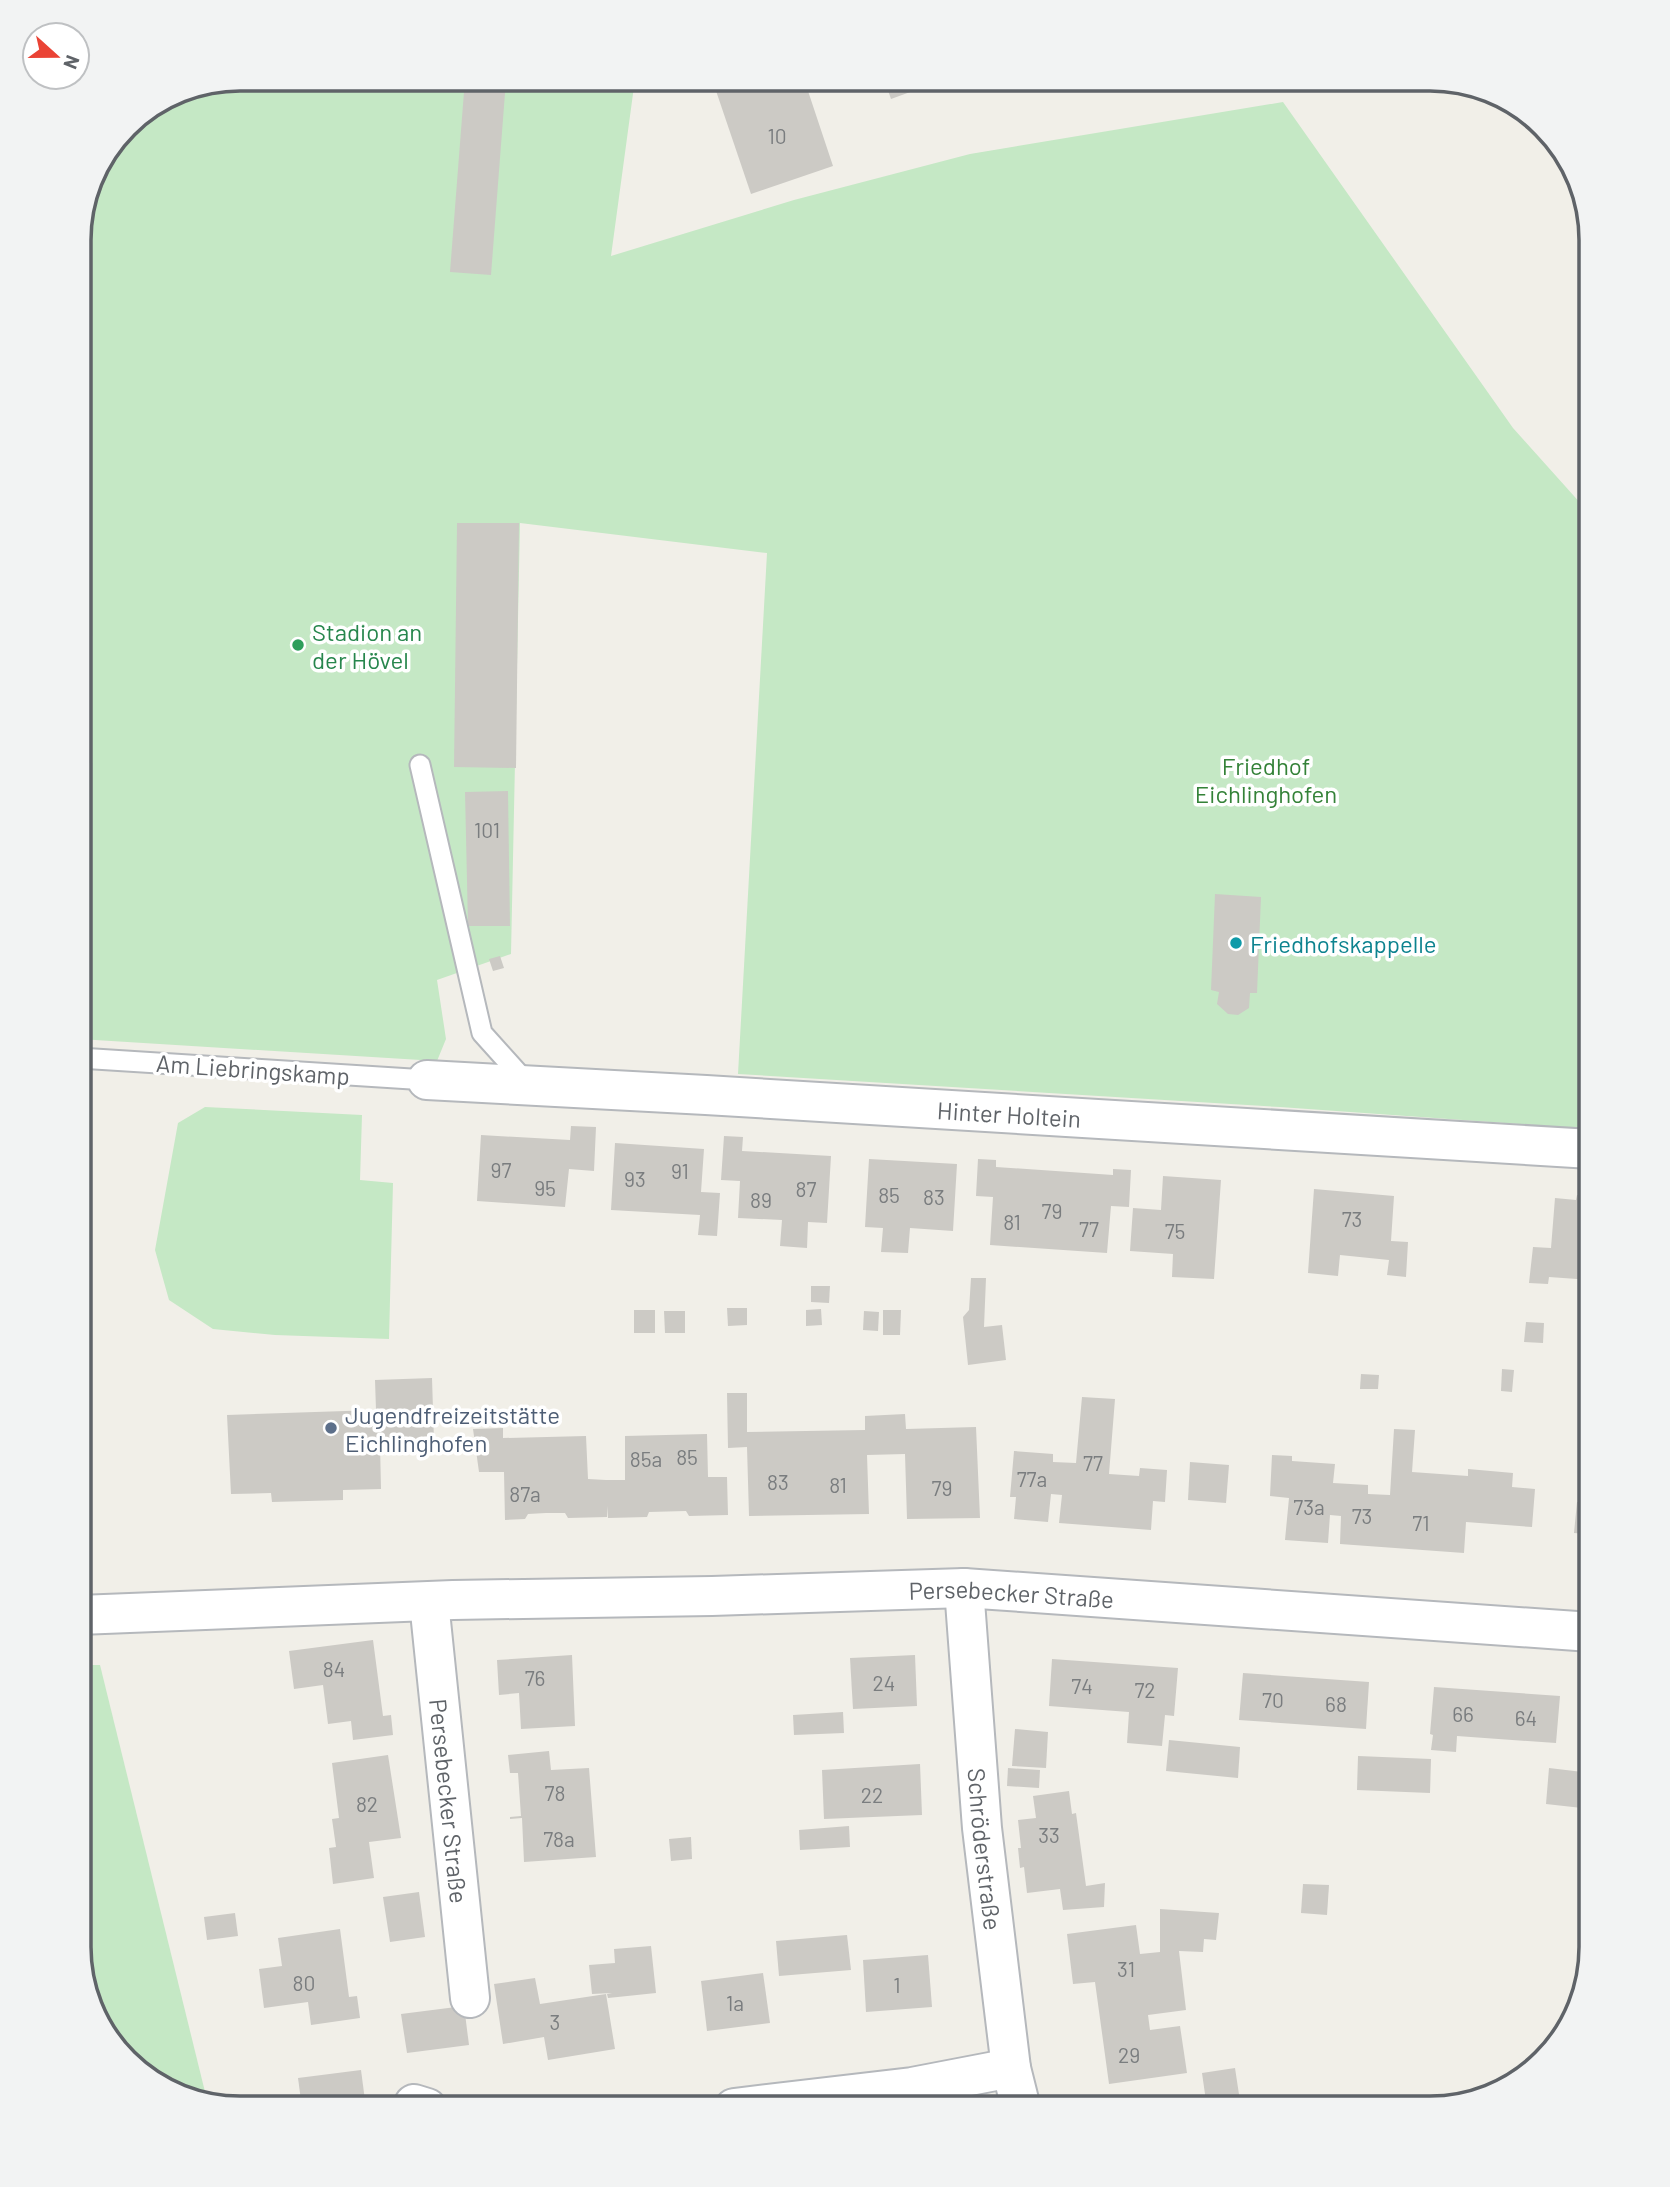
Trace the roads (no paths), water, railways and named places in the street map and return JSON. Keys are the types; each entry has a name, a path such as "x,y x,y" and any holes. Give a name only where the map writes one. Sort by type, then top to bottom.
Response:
{"street":[{"name":"Hinter Holtein","path":"427,1080 719,1095 1579,1148"},
{"name":"Persebecker Straße","path":"91,1615 429,1602 964,1588 1579,1631"},
{"name":"Schröderstraße","path":"964,1588 982,1828 1011,2068 1018,2096"},
{"name":"Persebecker Straße","path":"429,1602 470,1998"},
{"path":"835,2096 912,2087 1011,2068"}],"lane":[{"path":"420,765 482,1033 530,1087"},
{"name":"Am Liebringskamp","path":"91,1059 427,1080"}],"place":[{"name":"Stadion an der Hövel","path":"298,645"},
{"name":"Friedhofskappelle","path":"1236,943"},
{"name":"Jugendfreizeitstätte Eichlinghofen","path":"331,1428"}],"park label":[{"name":"Friedhof Eichlinghofen","path":"1266,779"}]}
